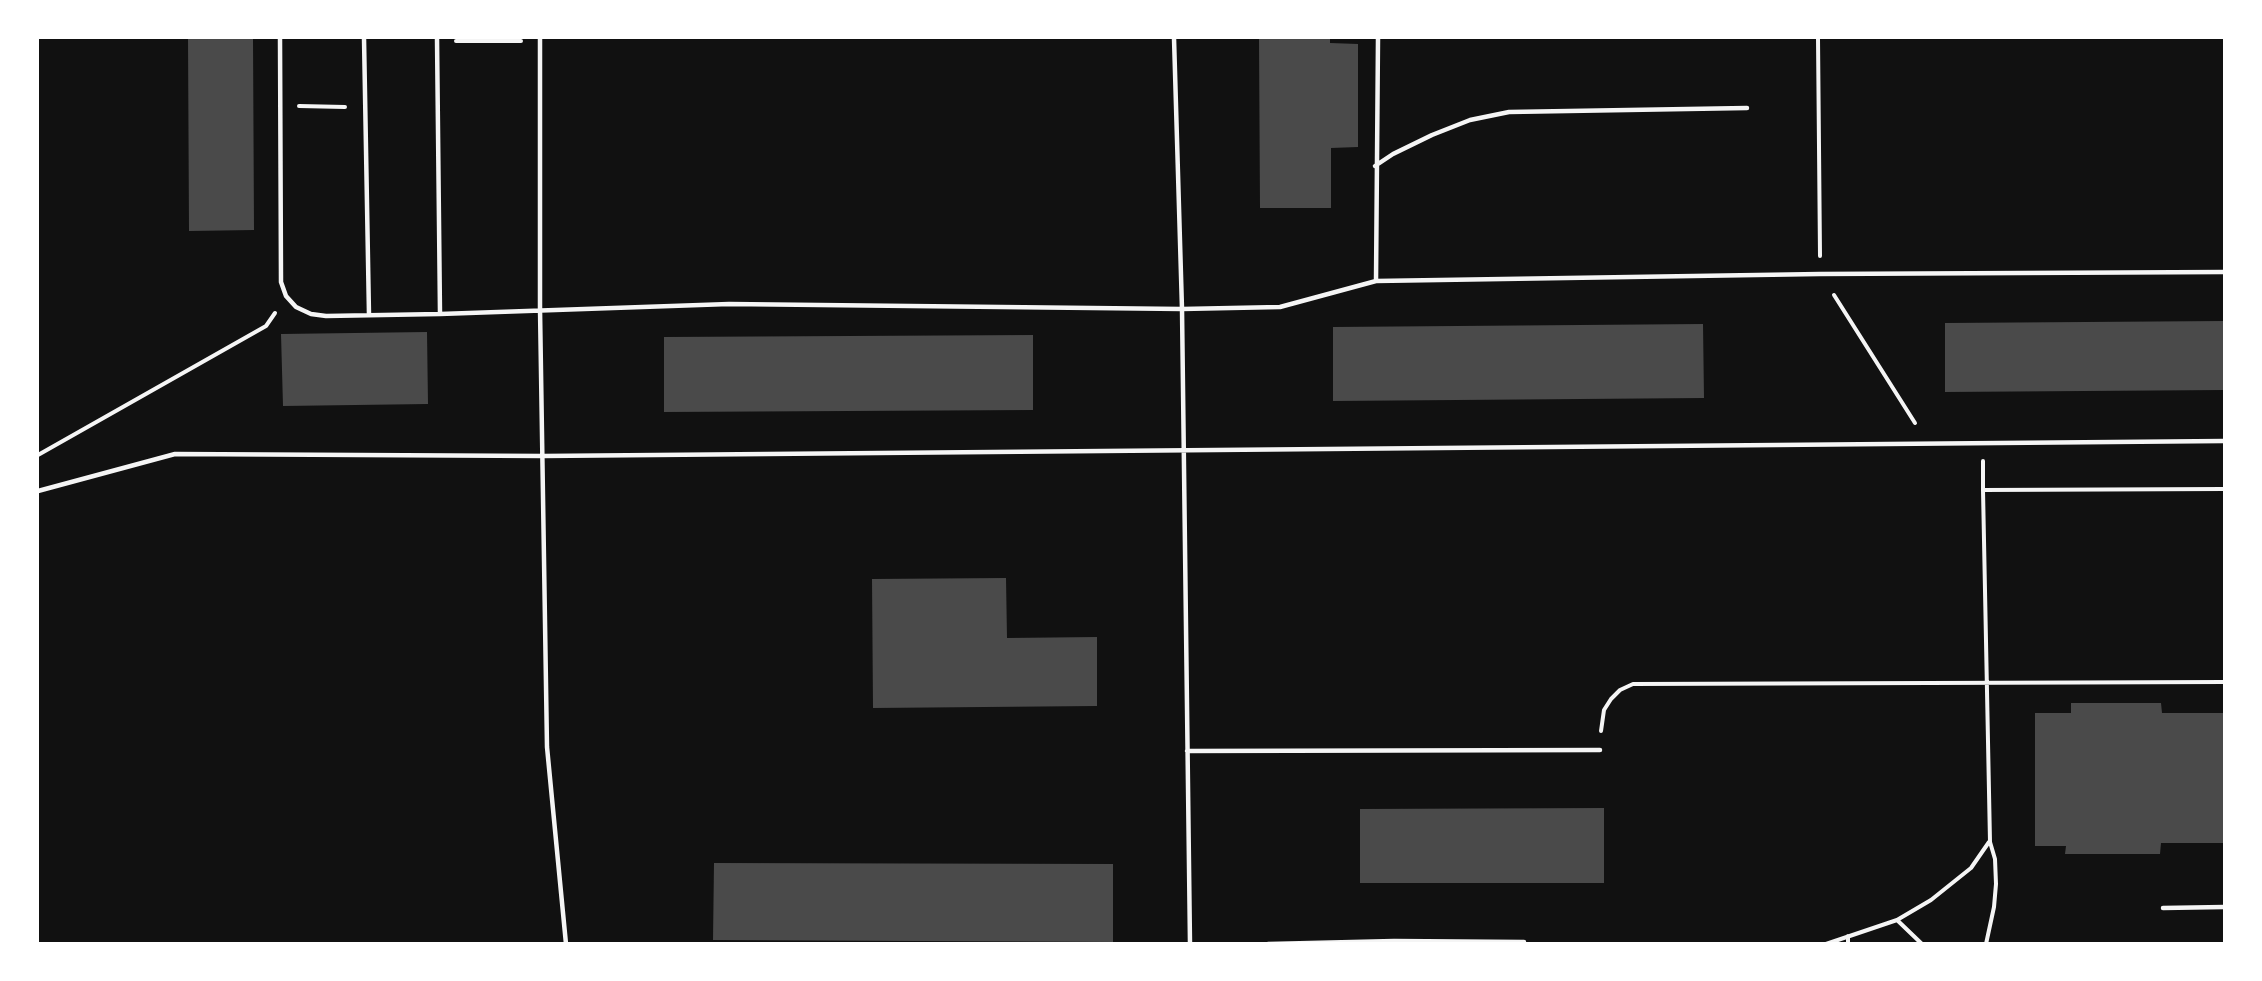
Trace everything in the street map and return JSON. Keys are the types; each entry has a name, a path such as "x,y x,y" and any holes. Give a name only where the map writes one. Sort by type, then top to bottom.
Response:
{"lane":[{"path":"280,38 281,282 286,296 296,307 311,314 440,314 739,304 1182,309 1280,307 1376,281 1820,274 2224,273"},
{"path":"364,38 369,315"},
{"path":"1174,38 1182,309 1190,944"},
{"path":"1376,281 1375,166 1378,38"},
{"path":"437,39 440,314"},
{"path":"540,39 540,309 547,747 566,944"},
{"path":"1375,166 1393,154 1432,135 1470,120 1509,112 1747,108"},
{"path":"38,491 175,454 543,456 2224,441"},
{"path":"1187,751 1600,750"},
{"path":"2163,908 2224,907"},
{"path":"1268,944 1394,941 1524,942"}],"path":[{"path":"1818,38 1820,274 1928,443"},
{"path":"437,39 540,39"},
{"path":"280,106 365,108"},
{"path":"38,455 266,326 286,296"},
{"path":"1984,443 1990,842 1995,859 1996,884 1994,907 1986,944"},
{"path":"1983,490 2224,489"},
{"path":"1600,750 1604,710 1620,690 1633,684 2224,682"},
{"path":"1826,944 1897,920 1931,900 1971,868 1990,842"},
{"path":"1897,920 1922,944"},
{"path":"1848,936 1848,944"}],"building":[{"path":"188,38 253,38 254,230 189,231"},
{"path":"1259,38 1330,38 1330,43 1358,44 1358,147 1331,148 1331,208 1260,208"},
{"path":"2224,321 2224,390 1945,392 1945,323"},
{"path":"1703,324 1704,398 1333,401 1333,327"},
{"path":"427,332 428,404 283,406 281,334"},
{"path":"1033,335 1033,410 664,412 664,337"},
{"path":"1006,578 1007,638 1097,637 1097,706 873,708 872,579"},
{"path":"2071,703 2161,703 2162,713 2224,713 2224,843 2161,843 2160,854 2065,854 2066,846 2035,846 2035,713 2071,713"},
{"path":"1604,808 1604,883 1360,883 1360,809"},
{"path":"714,863 1113,864 1113,942 713,940"}]}
